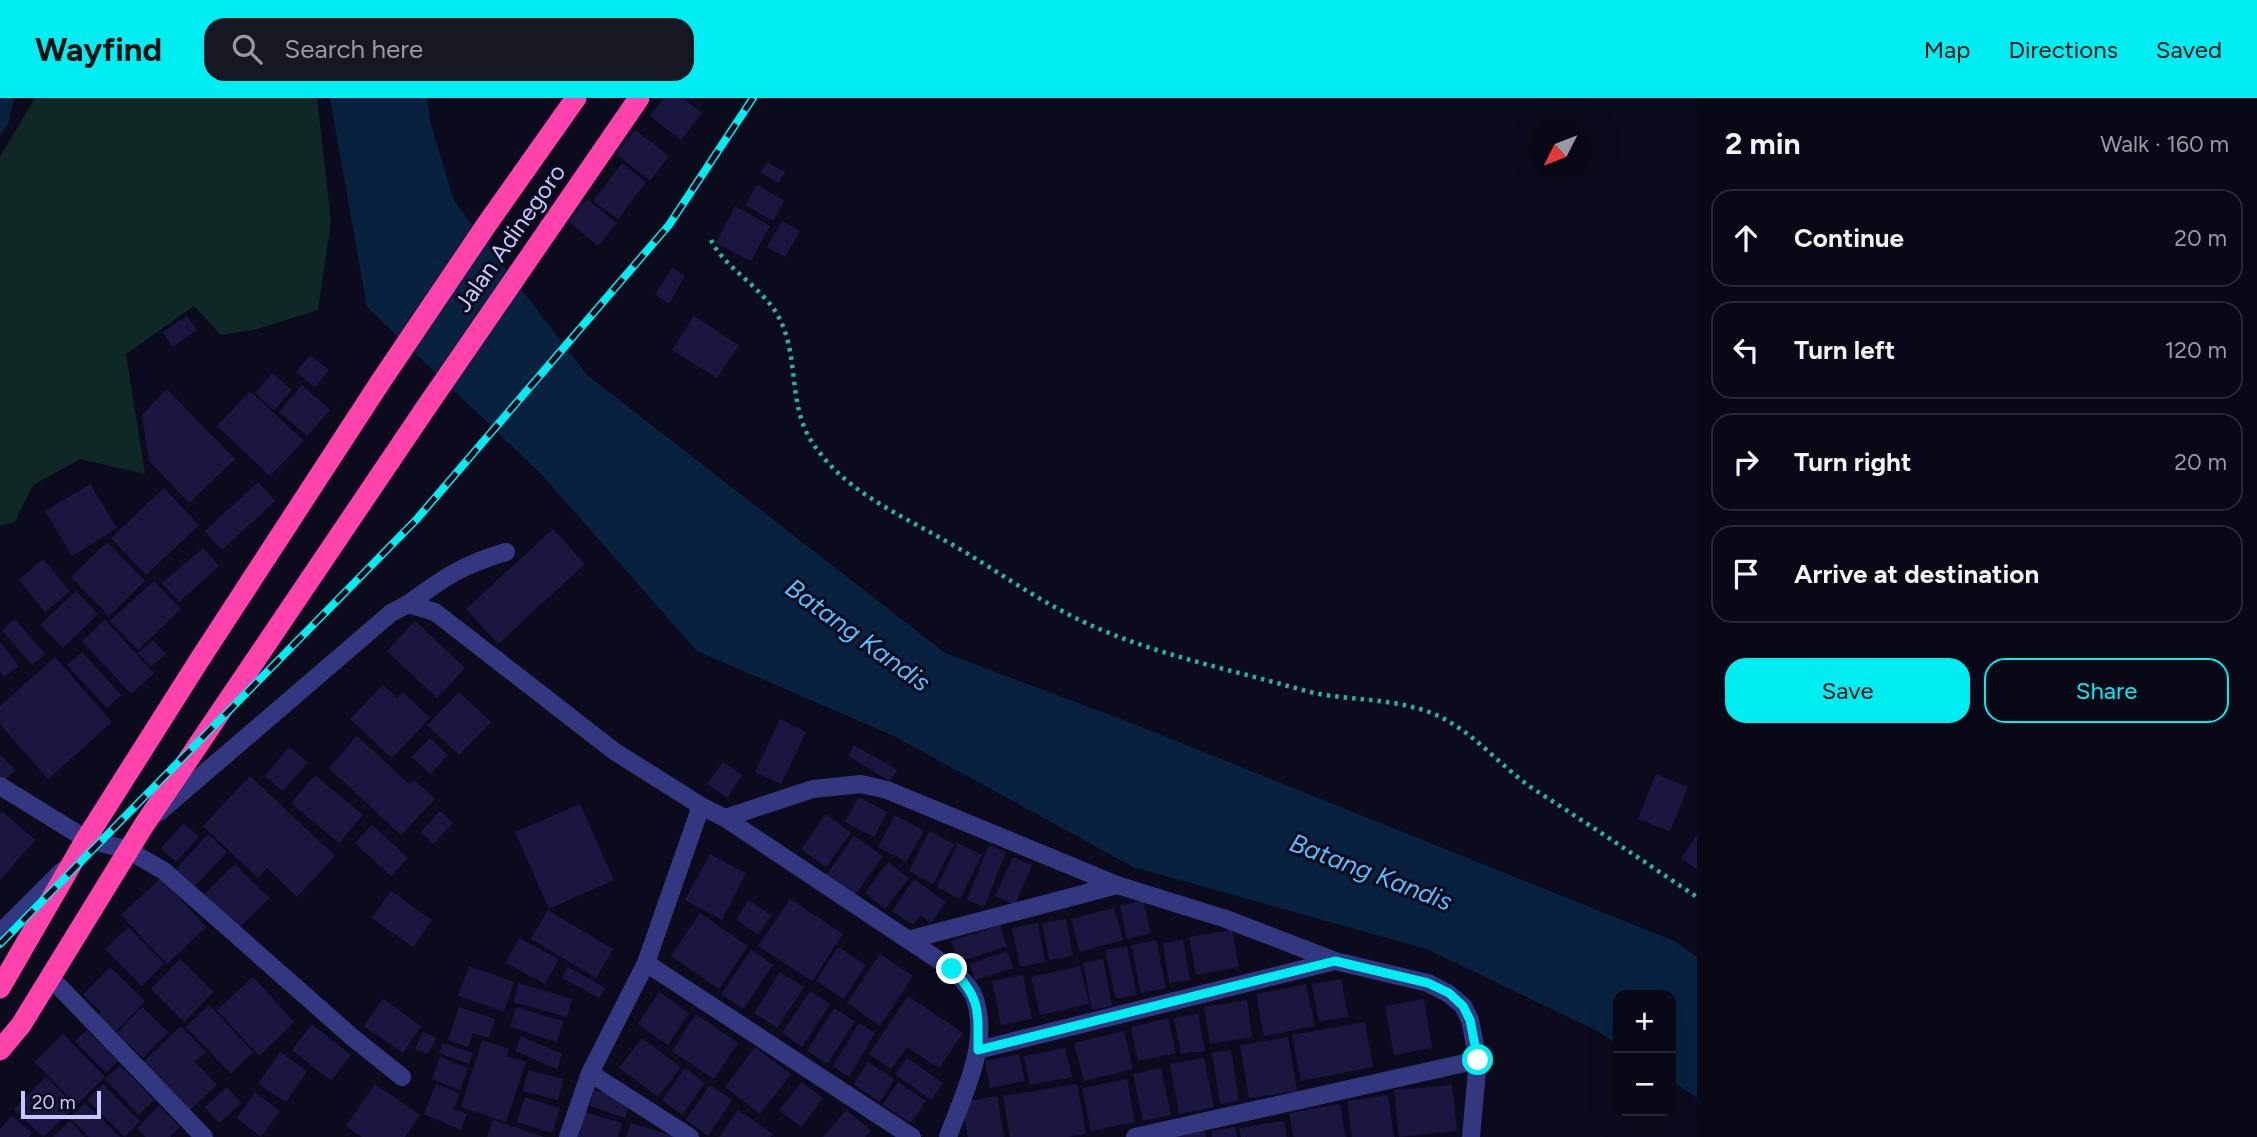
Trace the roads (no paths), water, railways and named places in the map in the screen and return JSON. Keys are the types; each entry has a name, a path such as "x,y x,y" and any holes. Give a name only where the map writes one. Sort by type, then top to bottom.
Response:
{"highway":[{"name":"Jalan Adinegoro","path":"0,988 81,848 200,659 381,381 576,98"},
{"name":"Jalan Adinegoro","path":"0,1050 21,1025 144,825 639,98"}],"street":[{"path":"144,825 391,613 408,604 445,576 475,561 506,552"},
{"path":"408,604 435,612 452,623 614,751 724,818 952,969 974,997 978,1012 978,1050 948,1137"},
{"path":"724,818 813,789 861,784 887,790 1117,885 1226,919 1335,961 1428,983 1449,993 1463,1006 1470,1020 1478,1060 1471,1137"},
{"path":"0,786 81,848 128,850 164,871 352,1037 402,1077"},
{"path":"568,1137 590,1073 646,963 701,806"},
{"path":"0,933 81,848"},
{"path":"908,940 1117,885"},
{"path":"978,1050 1335,961"},
{"path":"646,963 912,1137"},
{"path":"50,977 204,1137"},
{"path":"1135,1137 1478,1060"},
{"path":"590,1073 690,1137"}],"water":[{"path":"0,98 14,98 8,124 0,135"},
{"name":"Batang Kandis","path":"330,98 427,98 431,125 454,201 587,375 945,653 1129,722 1674,941 1697,957 1697,1098 1676,1083 1676,990 1613,990 1613,1042 1599,1032 1427,949 1133,867 896,737 697,651 542,475 367,307"}],"railway":[{"path":"0,944 416,520 669,225 753,98"}]}
